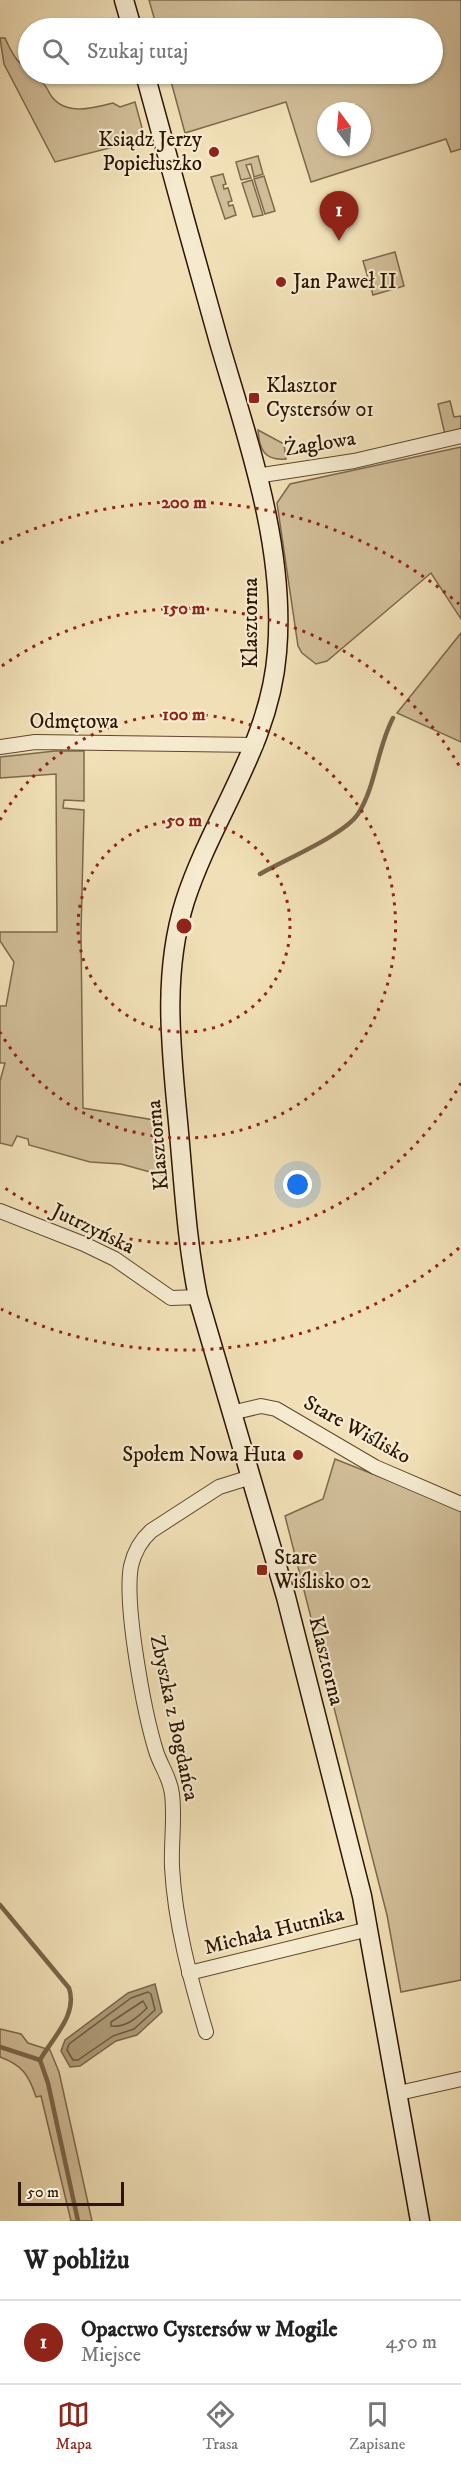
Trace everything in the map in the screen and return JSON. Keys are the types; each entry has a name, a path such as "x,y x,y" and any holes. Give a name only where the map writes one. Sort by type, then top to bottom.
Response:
{"street":[{"path":"124,0 129,18"},
{"name":"Klasztorna","path":"148,84 256,476 275,574 279,634 273,689 256,745 190,888 176,934 171,969 169,1002 191,1259 198,1297 286,1597 369,1929 420,2221"},
{"name":"Żaglowa","path":"256,476 354,461 461,436"},
{"name":"Odmętowa","path":"0,747 35,742 256,745"},
{"name":"Jutrzyńska","path":"0,1210 115,1259 171,1298 182,1300 198,1297"},
{"name":"Stare Wiślisko","path":"231,1413 261,1406 276,1409 375,1467 461,1504"},
{"name":"Zbyszka z Bogdańca","path":"206,2032 189,1973 172,1868 170,1779 155,1749 141,1675 131,1610 131,1567 142,1539 157,1526 223,1484 251,1477"},
{"name":"Michała Hutnika","path":"189,1973 369,1929"},
{"path":"399,2093 461,2079"}],"shaded area":[{"path":"149,0 461,0 461,149 451,152 446,139 311,182 286,102 185,133 172,84 443,84 443,18 154,18"},
{"path":"0,38 5,38 18,60 18,84 44,84 52,97 65,107 81,109 113,103 120,107 135,102 145,139 55,162 4,64"},
{"path":"258,156 263,174 254,177 251,164 246,165 251,178 241,180 236,162"},
{"path":"223,174 226,184 223,185 224,189 228,188 232,201 228,202 229,206 233,205 236,215 225,219 211,177"},
{"path":"264,176 275,211 265,214 254,179"},
{"path":"252,180 263,215 253,217 242,183"},
{"path":"395,252 404,286 373,295 363,261"},
{"path":"450,401 454,417 461,416 461,432 445,435 438,404"},
{"path":"258,430 284,444 286,459 273,458 264,453"},
{"path":"461,447 461,619 431,573 327,661 316,664 302,653 298,646 277,503 290,484"},
{"path":"461,633 461,742 397,713"},
{"path":"55,751 84,751 84,801 64,800 63,808 84,810 81,934 83,1108 160,1121 168,1177 121,1164 90,1162 29,1145 28,1139 17,1136 12,1146 0,1143 0,1081 5,1063 0,1063 0,1006 6,1006 14,962 0,941 0,932 57,932 56,774 0,778 0,757"},
{"path":"335,1459 461,1509 461,1980 401,1992 387,1915 285,1516 323,1499"},
{"path":"0,2029 21,2034 28,2043 50,2050 59,2072 92,2221 71,2221 41,2096 36,2097 31,2083 19,2067 0,2057"}],"water":[{"path":"155,1984 162,2012 137,2035 116,2041 80,2066 70,2067 61,2051 65,2040 128,1993"}],"waterway":[{"path":"260,874 327,839 351,822 358,814 369,791 383,742 393,718"},
{"path":"0,1905 69,1988 71,1998 67,2017 40,2060"},
{"path":"0,2047 40,2060 48,2083 78,2221"}],"place":[{"name":"Ksiądz Jerzy Popiełuszko","path":"214,152"},
{"name":"Opactwo Cystersów w Mogile","path":"339,241"},
{"name":"Jan Paweł II","path":"281,282"},
{"name":"Klasztor Cystersów 01","path":"254,398"},
{"name":"Społem Nowa Huta","path":"298,1455"},
{"name":"Stare Wiślisko 02","path":"262,1570"}]}
